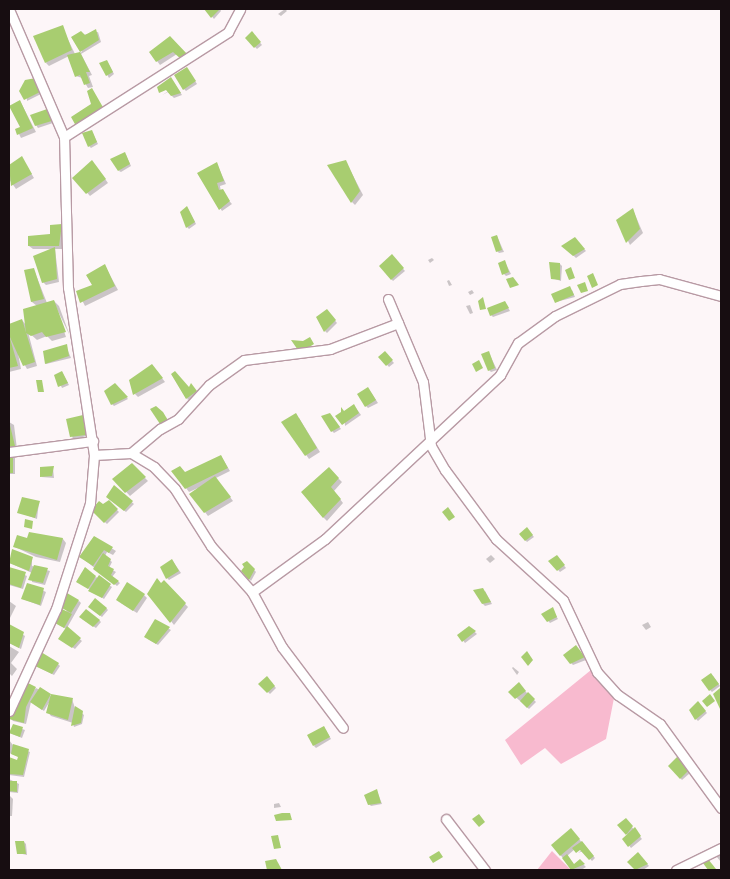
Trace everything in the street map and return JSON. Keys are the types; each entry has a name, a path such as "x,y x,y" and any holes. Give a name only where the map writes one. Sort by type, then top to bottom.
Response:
{"street":[{"path":"64,137 228,32 240,9"},
{"path":"9,711 59,600 90,503 94,454 68,288 64,137 13,10"},
{"path":"252,592 325,539 500,375 518,343 555,316 620,284 640,281 659,279 721,296"},
{"path":"388,300 423,382 430,442 444,470 496,539 563,600 597,672 618,695 660,724 721,808"},
{"path":"132,453 160,428 178,419 208,385 244,360 330,349 398,323"},
{"path":"9,452 93,440"},
{"path":"94,454 132,453 154,467 175,489 212,546 252,592 282,647 343,728"},
{"path":"446,819 484,870"},
{"path":"676,870 721,848"}],"shaded area":[{"path":"591,670 614,698 606,739 561,764 545,748 521,765 505,740"},
{"path":"552,851 571,870 537,870"}],"building":[{"path":"204,9 220,9 211,18"},
{"path":"63,25 72,50 45,63 33,36"},
{"path":"96,29 99,40 80,52 71,37 81,31 85,35"},
{"path":"252,31 261,42 254,48 245,38"},
{"path":"170,36 188,55 182,60 173,52 156,62 149,52"},
{"path":"80,52 90,72 86,72 90,83 84,85 80,75 75,77 67,55"},
{"path":"107,60 113,72 106,76 99,63"},
{"path":"187,67 196,81 183,90 174,75"},
{"path":"171,77 181,93 171,96 166,90 159,93 157,87"},
{"path":"36,78 42,91 24,100 19,91 25,80"},
{"path":"92,88 104,109 76,126 71,117 91,104 87,91"},
{"path":"20,100 33,128 17,135 15,129 20,127 9,106"},
{"path":"50,108 55,120 35,126 30,115"},
{"path":"92,130 97,142 88,147 82,133"},
{"path":"125,152 130,164 118,171 110,159"},
{"path":"22,156 32,174 11,186 9,165"},
{"path":"92,160 106,179 86,194 72,178"},
{"path":"346,160 360,191 351,203 327,165"},
{"path":"217,162 224,181 217,183 219,190 223,189 230,201 219,210 197,173"},
{"path":"187,206 195,222 186,228 180,212"},
{"path":"633,208 640,229 626,243 616,220"},
{"path":"62,224 59,246 28,246 28,236 50,234 50,225"},
{"path":"497,235 502,250 496,252 491,237"},
{"path":"575,237 585,249 573,256 561,246"},
{"path":"55,247 57,279 42,283 33,256"},
{"path":"392,254 404,268 391,280 379,266"},
{"path":"505,260 509,272 502,275 498,263"},
{"path":"549,262 560,263 560,280 551,279"},
{"path":"105,264 115,286 80,303 76,291 92,285 86,275"},
{"path":"571,267 575,278 569,280 565,270"},
{"path":"34,268 44,299 31,302 24,270"},
{"path":"593,273 598,285 592,288 587,276"},
{"path":"513,277 519,285 510,288 506,279"},
{"path":"585,282 588,291 581,293 577,285"},
{"path":"570,286 574,295 555,303 551,294"},
{"path":"483,297 486,309 480,310 478,301"},
{"path":"54,300 66,332 46,337 42,332 31,336 26,333 23,309"},
{"path":"505,301 509,308 490,316 487,308"},
{"path":"327,309 336,320 324,332 316,317"},
{"path":"22,319 35,362 23,366 9,335 9,324"},
{"path":"9,335 18,366 9,368"},
{"path":"310,337 314,344 300,353 291,340 303,341"},
{"path":"67,344 69,356 45,364 43,351"},
{"path":"385,351 393,360 386,366 378,357"},
{"path":"489,351 495,368 488,371 481,354"},
{"path":"479,360 483,368 476,372 472,364"},
{"path":"152,364 163,378 133,395 129,380"},
{"path":"62,371 68,383 58,387 54,375"},
{"path":"175,371 189,387 191,383 197,391 186,399 171,374"},
{"path":"36,380 42,380 44,392 38,392"},
{"path":"115,383 128,397 111,405 104,391"},
{"path":"368,387 376,400 365,407 357,394"},
{"path":"354,404 359,413 342,425 335,416 341,412 341,407 344,411"},
{"path":"156,406 163,412 169,422 160,424 150,409"},
{"path":"296,413 317,448 305,456 281,422"},
{"path":"330,413 340,427 331,432 321,416"},
{"path":"83,415 86,435 70,437 66,419"},
{"path":"9,421 15,446 9,447"},
{"path":"9,455 13,455 13,473 9,473"},
{"path":"221,455 228,468 185,489 171,471 180,466 185,472"},
{"path":"132,463 146,477 125,493 112,479"},
{"path":"54,466 52,476 40,477 40,467"},
{"path":"329,467 339,478 331,487 341,499 323,518 301,492"},
{"path":"215,476 231,497 204,513 189,494"},
{"path":"114,485 133,501 124,511 106,497"},
{"path":"22,497 40,501 35,518 17,513"},
{"path":"109,500 118,509 104,523 91,510 99,501 103,504"},
{"path":"448,507 455,517 449,521 442,512"},
{"path":"25,519 33,521 32,529 24,527"},
{"path":"527,527 533,535 525,541 519,534"},
{"path":"29,532 63,538 57,560 13,547 17,535 27,538"},
{"path":"94,536 113,547 109,553 104,550 93,566 79,557"},
{"path":"12,549 33,557 29,571 9,563"},
{"path":"103,553 111,559 108,566 114,569 111,575 119,581 114,585 93,569"},
{"path":"557,555 565,565 557,571 548,561"},
{"path":"172,559 179,571 166,579 160,567"},
{"path":"247,561 255,569 249,580 241,571 244,567 242,564"},
{"path":"34,565 48,568 43,583 28,580"},
{"path":"9,567 26,572 21,588 9,584"},
{"path":"85,567 96,576 88,589 76,582"},
{"path":"99,575 111,584 102,598 88,591"},
{"path":"157,578 161,583 164,580 186,603 170,623 147,594"},
{"path":"127,582 145,594 133,611 116,600"},
{"path":"27,583 44,588 40,605 21,599"},
{"path":"483,588 491,602 482,604 473,590"},
{"path":"67,593 79,600 71,613 60,607"},
{"path":"95,598 107,608 100,616 88,607"},
{"path":"553,607 557,617 547,622 541,614"},
{"path":"60,608 72,614 64,628 53,622"},
{"path":"86,609 100,620 93,627 79,617"},
{"path":"155,619 170,627 156,644 144,637"},
{"path":"9,624 24,632 19,648 9,643"},
{"path":"67,626 81,638 72,648 58,639"},
{"path":"469,626 476,631 462,642 457,635"},
{"path":"576,645 585,657 570,664 563,655"},
{"path":"527,651 533,660 528,666 521,657"},
{"path":"41,652 59,663 52,674 35,666"},
{"path":"711,673 719,684 709,691 701,680"},
{"path":"267,676 275,686 267,693 258,684"},
{"path":"26,682 36,687 26,707 24,723 9,719"},
{"path":"519,682 526,691 515,699 508,692"},
{"path":"40,687 51,694 42,710 30,702"},
{"path":"720,688 721,691 721,711 713,694"},
{"path":"528,692 535,699 527,708 520,701"},
{"path":"51,694 73,698 68,720 46,713"},
{"path":"710,694 715,701 707,707 702,701"},
{"path":"698,701 706,711 695,720 689,710"},
{"path":"75,706 83,711 81,723 71,726"},
{"path":"13,724 23,727 20,737 9,733"},
{"path":"324,726 330,737 313,746 307,735"},
{"path":"13,744 29,749 23,775 9,774 9,757 17,760 18,757 11,754"},
{"path":"678,756 689,770 680,779 668,766"},
{"path":"9,781 17,781 17,792 9,791"},
{"path":"377,789 381,803 368,805 364,795"},
{"path":"290,813 292,820 276,821 274,815"},
{"path":"479,814 485,822 479,827 472,819"},
{"path":"626,818 633,826 626,835 617,825"},
{"path":"635,827 641,836 628,847 622,839"},
{"path":"571,828 580,839 560,856 551,845"},
{"path":"278,835 281,848 274,849 271,836"},
{"path":"15,841 24,841 26,854 17,854"},
{"path":"582,841 594,856 589,860 580,850 576,853 572,848"},
{"path":"439,851 443,857 433,863 429,857"},
{"path":"638,852 648,864 635,870 627,862"},
{"path":"567,854 574,864 580,859 585,864 571,870 562,858"},
{"path":"276,859 282,870 267,870 265,861"},
{"path":"708,859 715,870 708,870 703,863"}]}
